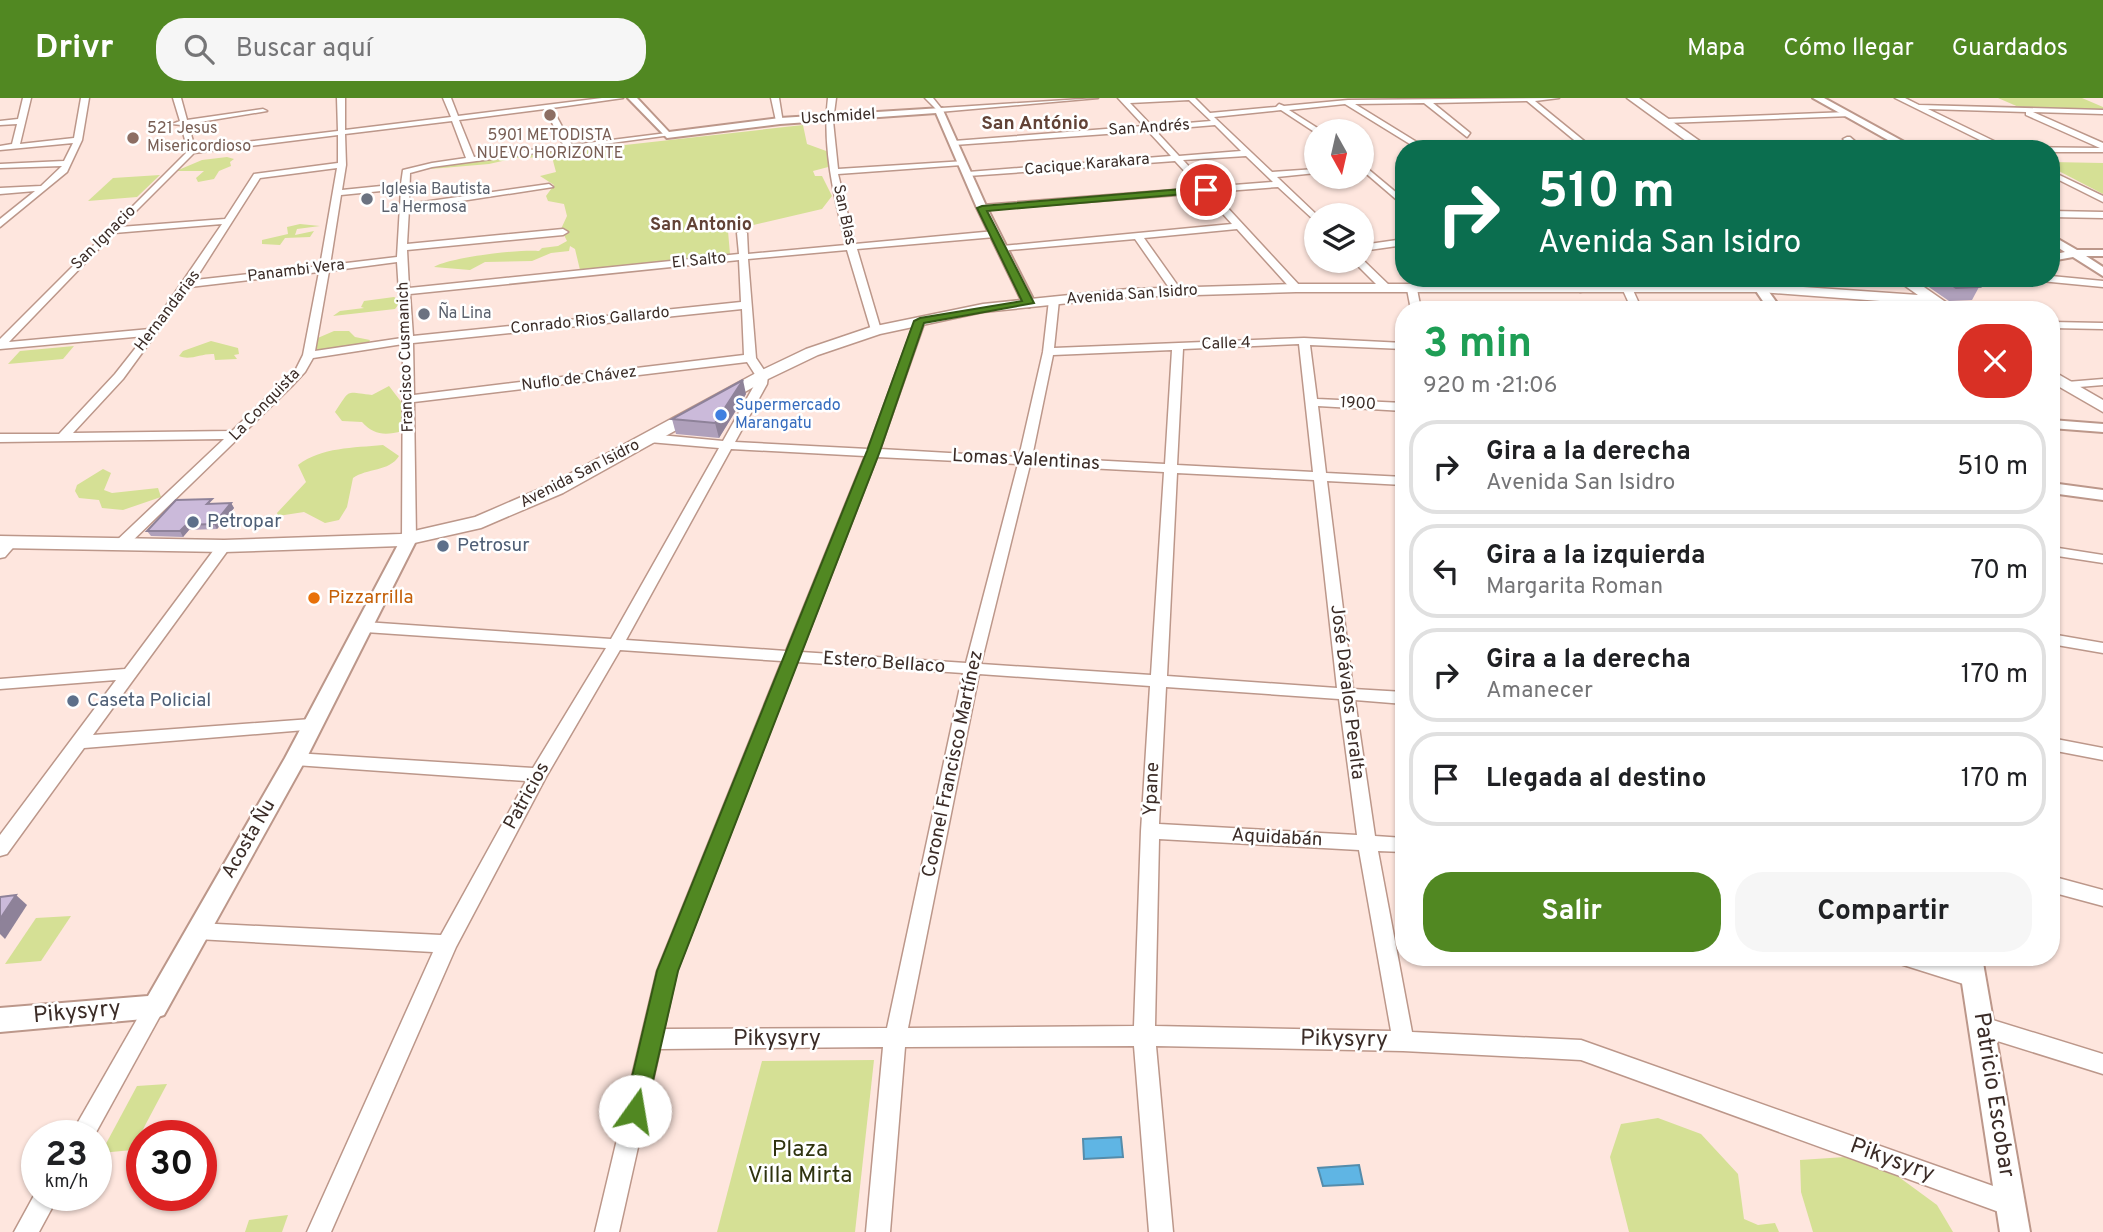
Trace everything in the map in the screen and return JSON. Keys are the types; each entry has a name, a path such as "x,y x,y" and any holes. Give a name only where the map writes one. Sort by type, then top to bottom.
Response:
{"main road":[{"path":"1632,98 1693,140"},
{"path":"1915,287 1935,300"},
{"name":"Avenida San Isidro","path":"4,546 224,546 410,538 481,522 556,489 811,352 876,330 1029,303 1176,290 1296,288 1760,288 1935,300"},
{"path":"2060,381 2103,407"}],"street":[{"path":"16,146 27,98"},
{"path":"0,225 64,172 78,141 85,98"},
{"path":"169,98 192,151 619,98"},
{"path":"177,98 181,124"},
{"path":"181,124 265,114 258,98"},
{"name":"La Conquista","path":"120,545 237,435 301,370 309,355 342,165 341,98"},
{"path":"447,98 471,160"},
{"path":"632,98 667,135"},
{"path":"775,98 780,121"},
{"name":"San Blas","path":"832,98 827,117 835,172 850,246 876,330"},
{"path":"929,98 939,110 982,208 1029,303"},
{"name":"Uschmidel","path":"667,135 780,121 1094,98"},
{"path":"1123,100 1191,98 1304,207"},
{"path":"1269,98 1304,123"},
{"path":"1528,98 1579,140"},
{"path":"1208,115 1344,100 1555,98"},
{"path":"1817,98 1896,140"},
{"path":"1899,98 1986,140"},
{"path":"1425,99 1467,135"},
{"path":"1123,100 1296,288"},
{"path":"1344,100 1408,140"},
{"path":"1920,107 2103,112"},
{"path":"548,108 569,147"},
{"path":"2024,110 2103,148"},
{"path":"1667,121 1848,114"},
{"path":"0,123 22,121"},
{"name":"San Andrés","path":"954,143 1218,123"},
{"path":"337,193 406,180 406,172 412,168 667,135"},
{"path":"0,148 78,141"},
{"path":"2060,148 2103,148"},
{"name":"San Ignacio","path":"0,346 111,230 192,151"},
{"name":"Cacique Karakara","path":"968,174 1248,153"},
{"path":"0,166 69,163"},
{"path":"835,172 962,163"},
{"name":"Hernandarias","path":"63,436 100,399 190,284 258,175 342,165"},
{"path":"1270,175 1304,172"},
{"path":"1374,178 1395,196"},
{"path":"2060,178 2103,199"},
{"name":"Francisco Cusmanich","path":"406,180 403,292 408,341 410,538"},
{"path":"982,208 1280,184"},
{"path":"405,207 549,187"},
{"path":"0,191 44,188"},
{"path":"2060,214 2103,215"},
{"path":"111,230 228,221"},
{"path":"1002,249 1239,226"},
{"name":"Panambi Vera","path":"190,284 323,268 403,253 563,232"},
{"path":"742,233 750,358 762,376"},
{"name":"El Salto","path":"403,292 850,246 995,234"},
{"path":"1138,236 1176,290"},
{"path":"1374,246 1395,243"},
{"path":"2060,243 2103,272"},
{"path":"2060,256 2103,253"},
{"path":"1370,273 1386,288"},
{"path":"2060,280 2103,284"},
{"path":"1581,287 1584,290"},
{"path":"1627,288 1633,301"},
{"path":"1760,288 1769,301"},
{"path":"1412,289 1414,301"},
{"name":"Coronel Francisco Martínez","path":"878,1232 895,1039 972,669 1025,460 1048,352 1055,300"},
{"name":"Conrado Rios Gallardo","path":"309,355 408,341 746,305"},
{"path":"607,1232 667,971 873,451 920,321"},
{"path":"2060,325 2103,326"},
{"path":"0,346 153,332"},
{"name":"Calle 4","path":"1048,352 1304,341 1395,346"},
{"name":"José Dávalos Peralta","path":"1304,341 1346,694 1367,842 1403,1041"},
{"name":"Ypane","path":"1161,1232 1144,1036 1150,831 1178,346"},
{"name":"Nuflo de Chávez","path":"408,399 750,358"},
{"name":"Patricios","path":"319,1232 447,944 538,775 617,644 761,384 762,376"},
{"path":"2067,385 2103,382"},
{"name":"1900","path":"1313,402 1395,407"},
{"path":"2060,425 2103,428"},
{"path":"0,438 237,435"},
{"name":"Lomas Valentinas","path":"649,438 727,445 1395,481"},
{"path":"2060,489 2103,495"},
{"name":"Acosta Ñu","path":"90,1120 295,759 410,538"},
{"path":"2,845 224,546"},
{"path":"2060,552 2103,559"},
{"name":"Estero Bellaco","path":"365,627 1395,697"},
{"path":"2060,641 2103,648"},
{"path":"0,684 129,674"},
{"path":"79,743 311,725"},
{"path":"2060,746 2103,754"},
{"path":"295,759 538,775"},
{"name":"Aquidabán","path":"1150,831 1395,844"},
{"path":"2060,886 2103,898"},
{"path":"197,931 447,944"},
{"name":"Patricio Escobar","path":"1972,968 2015,1232"},
{"name":"Pikysyry","path":"0,1020 155,1006"},
{"path":"1983,1027 2103,1064"},
{"name":"Pikysyry","path":"652,1039 1144,1036 1403,1041 1591,1052 2010,1204"},
{"path":"26,1232 38,1211"}],"green space":[{"path":"1998,98 2082,98 2103,107 2103,110 2021,108"},
{"path":"803,125 807,144 829,152 832,166 813,171 815,176 822,176 832,196 822,209 728,231 730,254 580,270 575,249 570,246 569,251 551,253 532,261 485,262 470,270 434,267 470,257 539,251 542,248 558,246 567,241 561,229 567,216 564,204 548,201 546,196 554,185 540,176 556,172 552,157 515,158 489,164 419,170 467,158 560,146 625,145"},
{"path":"227,157 234,159 230,162 231,166 219,171 214,179 198,182 196,178 204,171 176,171 202,160"},
{"path":"2060,162 2103,163 2103,194 2060,172"},
{"path":"160,175 137,197 88,201 113,178"},
{"path":"300,224 320,226 297,229 295,235 314,231 310,237 285,238 280,245 262,244 262,240 288,234 287,227"},
{"path":"394,297 401,301 395,309 333,316 340,311 364,308 361,307 364,301"},
{"path":"334,331 349,331 355,337 370,340 367,347 348,353 318,353 313,340"},
{"path":"211,341 238,348 239,354 234,355 237,359 215,360 214,354 187,358 179,356 183,351"},
{"path":"74,346 63,359 8,364 20,351"},
{"path":"389,386 409,412 402,431 380,433 371,430 362,422 342,421 335,412 349,393 372,395"},
{"path":"383,445 399,456 390,465 353,478 347,507 339,520 325,523 304,512 278,516 277,513 306,482 298,465 328,452"},
{"path":"103,469 111,473 104,490 112,493 158,488 161,497 123,510 102,508 99,500 79,498 75,491 77,485"},
{"path":"71,916 41,961 5,964 36,918"},
{"name":"Plaza Villa Mirta","path":"874,1060 855,1232 717,1232 762,1061"},
{"path":"167,1084 148,1120 126,1120 126,1151 112,1152 112,1133 137,1086"},
{"path":"1658,1118 1701,1134 1738,1174 1744,1219 1758,1225 1775,1223 1779,1232 1629,1232 1610,1157 1621,1124"},
{"path":"1845,1157 1892,1172 1937,1205 1953,1232 1813,1232 1801,1192 1800,1160"},
{"path":"288,1215 282,1232 245,1232 249,1220"}],"water":[{"path":"1121,1137 1123,1157 1084,1159 1083,1139"},
{"path":"1359,1165 1363,1184 1323,1186 1318,1168"}],"building":[{"path":"743,380 715,423 672,419"},
{"name":"Petropar","path":"212,499 207,504 231,503 214,524 186,525 180,531 147,531 176,500"},
{"path":"16,895 0,919 0,897"}],"place":[{"name":"5901 METODISTA NUEVO HORIZONTE","path":"550,115"},
{"name":"521 Jesus Misericordioso","path":"133,138"},
{"name":"Iglesia Bautista La Hermosa","path":"367,199"},
{"name":"Ña Lina","path":"424,314"},
{"name":"Supermercado Marangatu","path":"721,415"},
{"name":"Petropar","path":"193,522"},
{"name":"Petrosur","path":"443,546"},
{"name":"Pizzarrilla","path":"314,598"},
{"name":"Caseta Policial","path":"73,701"}],"district":[{"name":"San António","path":"1035,124"},
{"name":"San Antonio","path":"701,225"}],"route":[{"path":"635,1111 667,971 873,451 920,321 1029,303 982,208 1206,190"}]}
